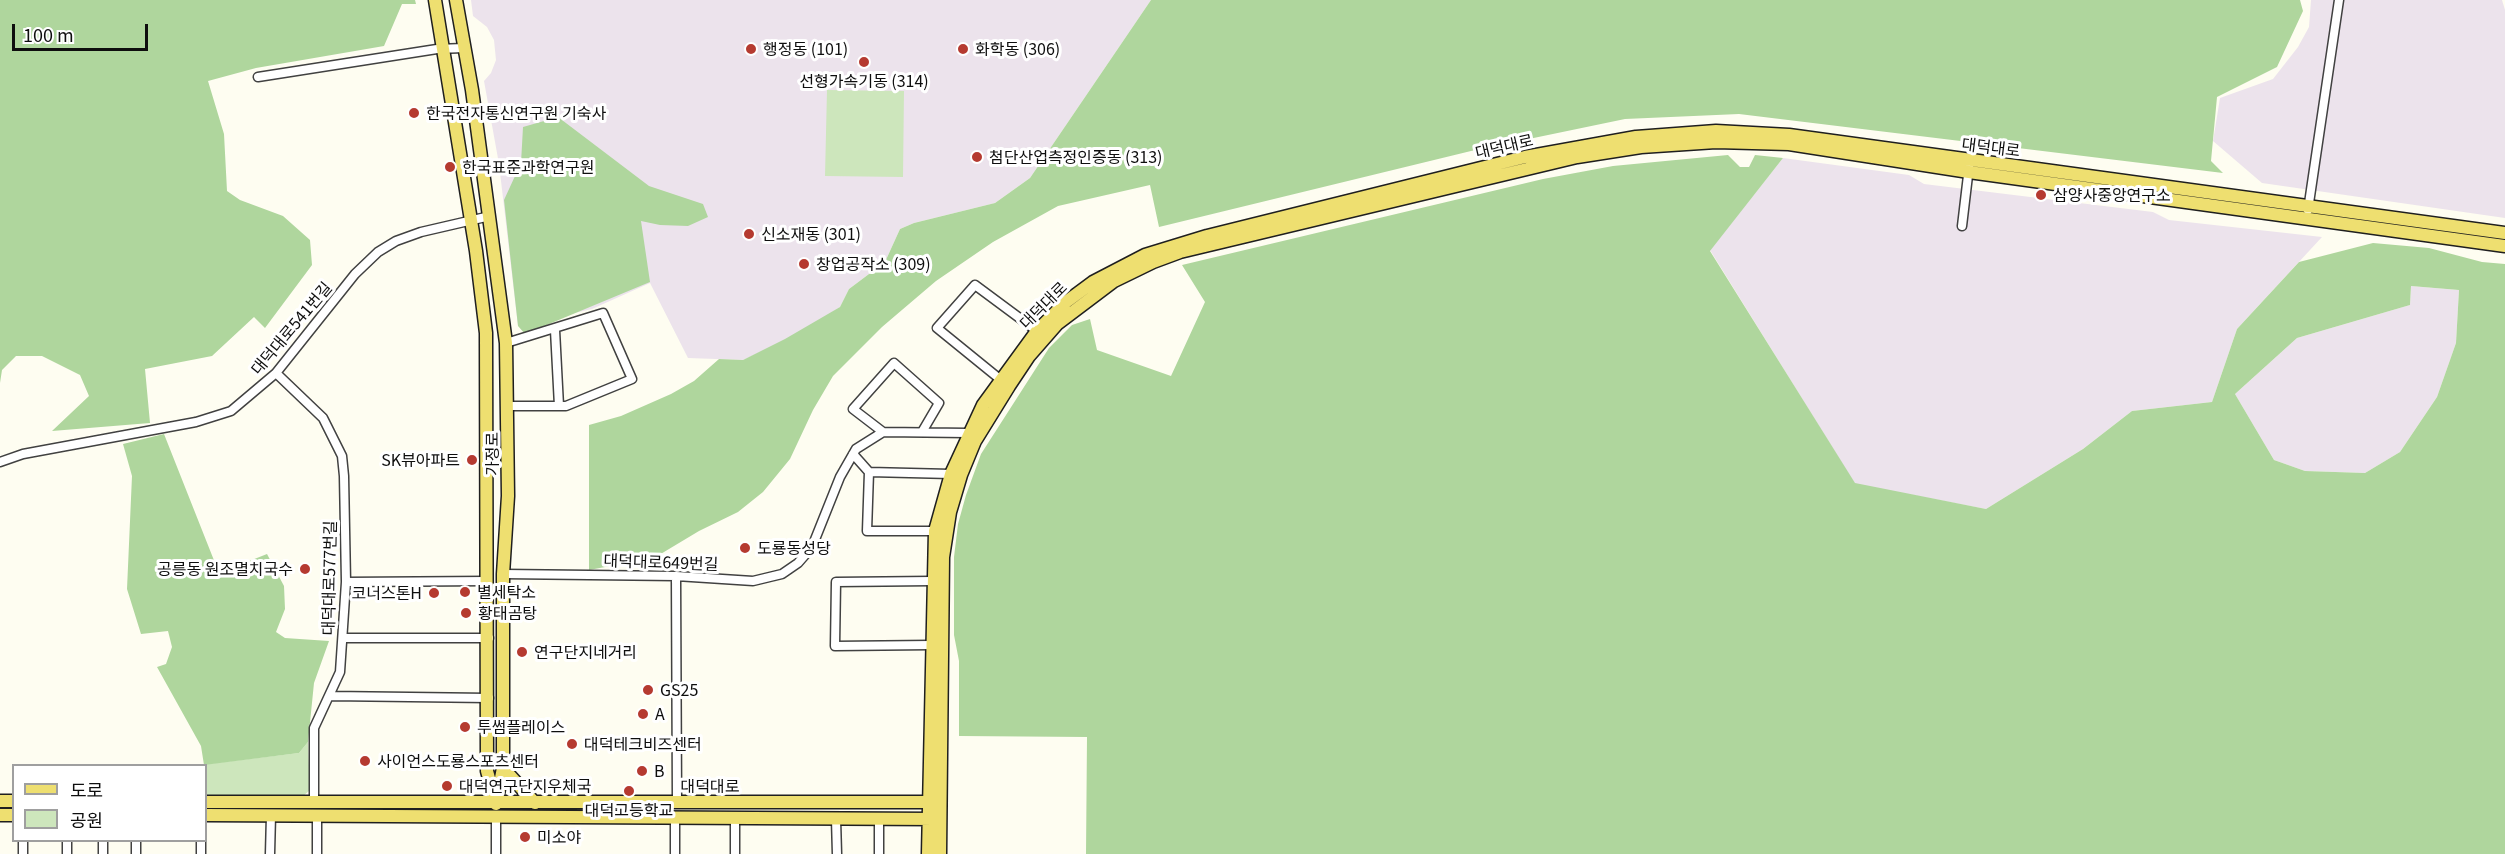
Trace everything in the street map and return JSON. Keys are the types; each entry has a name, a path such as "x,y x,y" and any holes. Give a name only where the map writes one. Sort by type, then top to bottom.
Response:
{"main road":[{"name":"가정로","path":"435,0 476,251 486,333 488,771 496,810"},
{"name":"가정로","path":"456,0 490,216 506,343 508,496 503,574 503,768 496,810"},
{"name":"대덕대로","path":"207,802 314,803 675,817 933,819 931,645 935,531 951,474 968,433 983,405 1037,331 1066,302 1093,282 1122,266 1164,248 1502,163 1587,144 1716,130 1790,135 1969,166 2307,219 2505,246"},
{"name":"대덕대로","path":"933,802 943,557 950,512 961,475 975,441 1029,356 1057,324 1114,281 1180,252 1577,157 1641,147 1716,142 1789,144 2309,205 2505,233"},
{"path":"503,768 535,803"},
{"name":"대덕대로","path":"207,815 317,815 496,810 535,803 933,802"},
{"path":"928,854 933,819"},
{"path":"933,819 940,854"}],"street":[{"path":"2307,219 2339,0"},
{"path":"258,77 443,49 464,48"},
{"path":"1962,226 1969,166"},
{"name":"대덕대로541번길","path":"0,462 23,454 214,418 246,401 276,373 327,308 378,252 396,241 470,219 490,216"},
{"path":"1001,380 937,328 975,285 1037,331"},
{"path":"506,343 555,330 603,313 632,379 566,406 508,406"},
{"path":"555,330 559,406"},
{"path":"922,432 939,403 894,363 853,409 883,432 968,433"},
{"name":"대덕대로577번길","path":"276,373 323,418 342,456 346,582 343,638 340,672 331,696 314,728 314,803"},
{"name":"대덕대로649번길","path":"503,574 764,579 782,574 798,563 812,547 822,516 856,449 883,432"},
{"path":"853,454 868,472 867,531 935,531"},
{"path":"868,472 951,474"},
{"path":"676,576 677,803"},
{"path":"346,582 488,581"},
{"path":"931,645 835,646 836,582 932,581"},
{"path":"343,638 489,638"},
{"path":"331,696 489,698"},
{"path":"496,810 496,854"},
{"path":"270,854 271,815"},
{"path":"317,815 317,854"},
{"path":"675,817 675,854"},
{"path":"735,818 735,854"},
{"path":"836,819 837,854"},
{"path":"879,819 879,854"}],"shaded area":[{"name":"한국표준과학연구원","path":"471,0 1151,0 1030,178 995,203 914,223 900,229 885,262 849,289 840,307 799,335 743,360 688,358 650,283 592,309 518,326 499,164 484,81 491,73 496,60 494,40 487,27 473,16"},
{"path":"2311,0 2502,0 2505,10 2505,218 2262,183 2213,141 2220,98 2273,79 2298,47 2309,27"},
{"name":"삼양사중앙연구소","path":"1783,158 1909,175 1924,184 2153,212 2169,220 2322,237 2237,329 2212,402 2132,411 2083,449 1986,509 1855,484 1710,250"},
{"path":"2411,286 2459,290 2456,343 2437,397 2400,452 2365,473 2305,471 2274,460 2235,394 2297,338 2410,305"}],"green space":[{"path":"0,0 415,0 416,4 402,4 384,46 256,68 208,81 224,134 227,191 240,200 283,216 310,240 312,265 265,328 254,317 212,356 145,369 150,423 52,431 89,396 80,375 42,356 16,356 2,370 0,383"},
{"path":"1151,0 2300,0 2303,11 2277,67 2217,97 2211,161 2223,173 1739,114 1625,119 1471,151 1159,227 1150,185 1058,206 993,242 936,281 882,327 833,376 813,410 790,459 763,492 738,512 699,531 654,558 589,570 589,425 621,416 671,394 694,381 719,359 743,360 785,339 840,307 849,289 885,262 900,229 914,223 995,203 1030,178"},
{"path":"827,90 904,91 903,177 825,176"},
{"path":"558,117 649,186 703,204 708,217 688,226 660,225 641,221 650,282 525,334 518,326 504,200 521,163 523,127"},
{"path":"1728,155 1740,167 1749,167 1755,155 1783,158 1710,251 1855,483 1986,509 2083,449 2132,411 2212,402 2237,329 2299,262 2373,243 2429,248 2482,262 2505,264 2505,854 1086,854 1087,737 959,736 959,661 954,635 954,557 958,524 981,454 1049,348 1072,325 1090,319 1097,350 1171,376 1205,302 1182,265 1543,179 1613,166","holes":["2411,286 2459,290 2456,343 2437,397 2400,452 2365,473 2305,471 2274,460 2235,394 2297,338 2410,305"]},
{"path":"164,434 219,573 267,554 284,586 285,609 276,632 285,638 329,641 314,683 308,742 299,753 204,764 201,746 157,667 166,664 172,647 168,631 141,634 127,589 132,476 123,444"},
{"path":"308,742 310,790 302,797 207,795 207,764 299,753"}],"place":[{"name":"행정동 (101)","path":"751,49"},
{"name":"화학동 (306)","path":"963,49"},
{"name":"선형가속기동 (314)","path":"864,62"},
{"name":"한국전자통신연구원 기숙사","path":"414,113"},
{"name":"첨단산업측정인증동 (313)","path":"977,157"},
{"name":"한국표준과학연구원","path":"450,167"},
{"name":"삼양사중앙연구소","path":"2041,195"},
{"name":"신소재동 (301)","path":"749,234"},
{"name":"창업공작소 (309)","path":"804,264"},
{"name":"SK뷰아파트","path":"472,460"},
{"name":"도룡동성당","path":"745,548"},
{"name":"공릉동 원조멸치국수","path":"305,569"},
{"name":"별세탁소","path":"465,592"},
{"name":"코너스톤H","path":"434,593"},
{"name":"황태곰탕","path":"466,613"},
{"name":"연구단지네거리","path":"522,652"},
{"name":"GS25","path":"648,690"},
{"name":"A","path":"643,714"},
{"name":"투썸플레이스","path":"465,727"},
{"name":"대덕테크비즈센터","path":"572,744"},
{"name":"사이언스도룡스포츠센터","path":"365,761"},
{"name":"B","path":"642,771"},
{"name":"대덕연구단지우체국","path":"447,786"},
{"name":"대덕고등학교","path":"629,791"},
{"name":"미소야","path":"525,837"}]}
